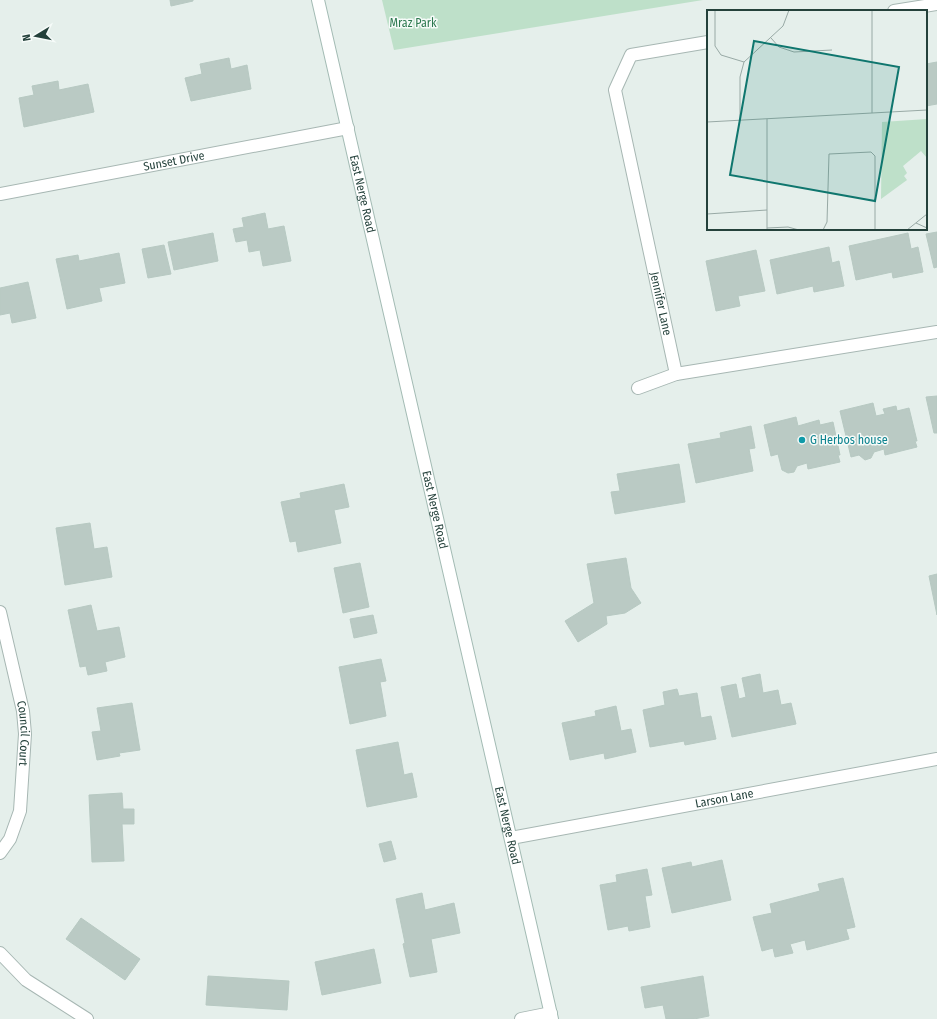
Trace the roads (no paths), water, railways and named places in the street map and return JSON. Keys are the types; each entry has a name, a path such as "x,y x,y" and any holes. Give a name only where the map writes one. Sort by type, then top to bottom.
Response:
{"street":[{"name":"East Nerge Road","path":"318,0 552,1016"},
{"path":"900,10 937,4"},
{"name":"Jennifer Lane","path":"676,374 615,90 630,55 707,42"},
{"name":"Sunset Drive","path":"0,194 348,128"},
{"path":"638,388 676,374 937,332"},
{"name":"Council Court","path":"0,612 23,711 25,734 20,811 10,839 0,853"},
{"name":"Larson Lane","path":"511,838 937,760"},
{"path":"0,953 26,980 87,1019"},
{"path":"521,1019 552,1016"}],"place":[{"name":"G Herbos house","path":"802,440"}],"park label":[{"name":"Mraz Park","path":"413,23"}]}
